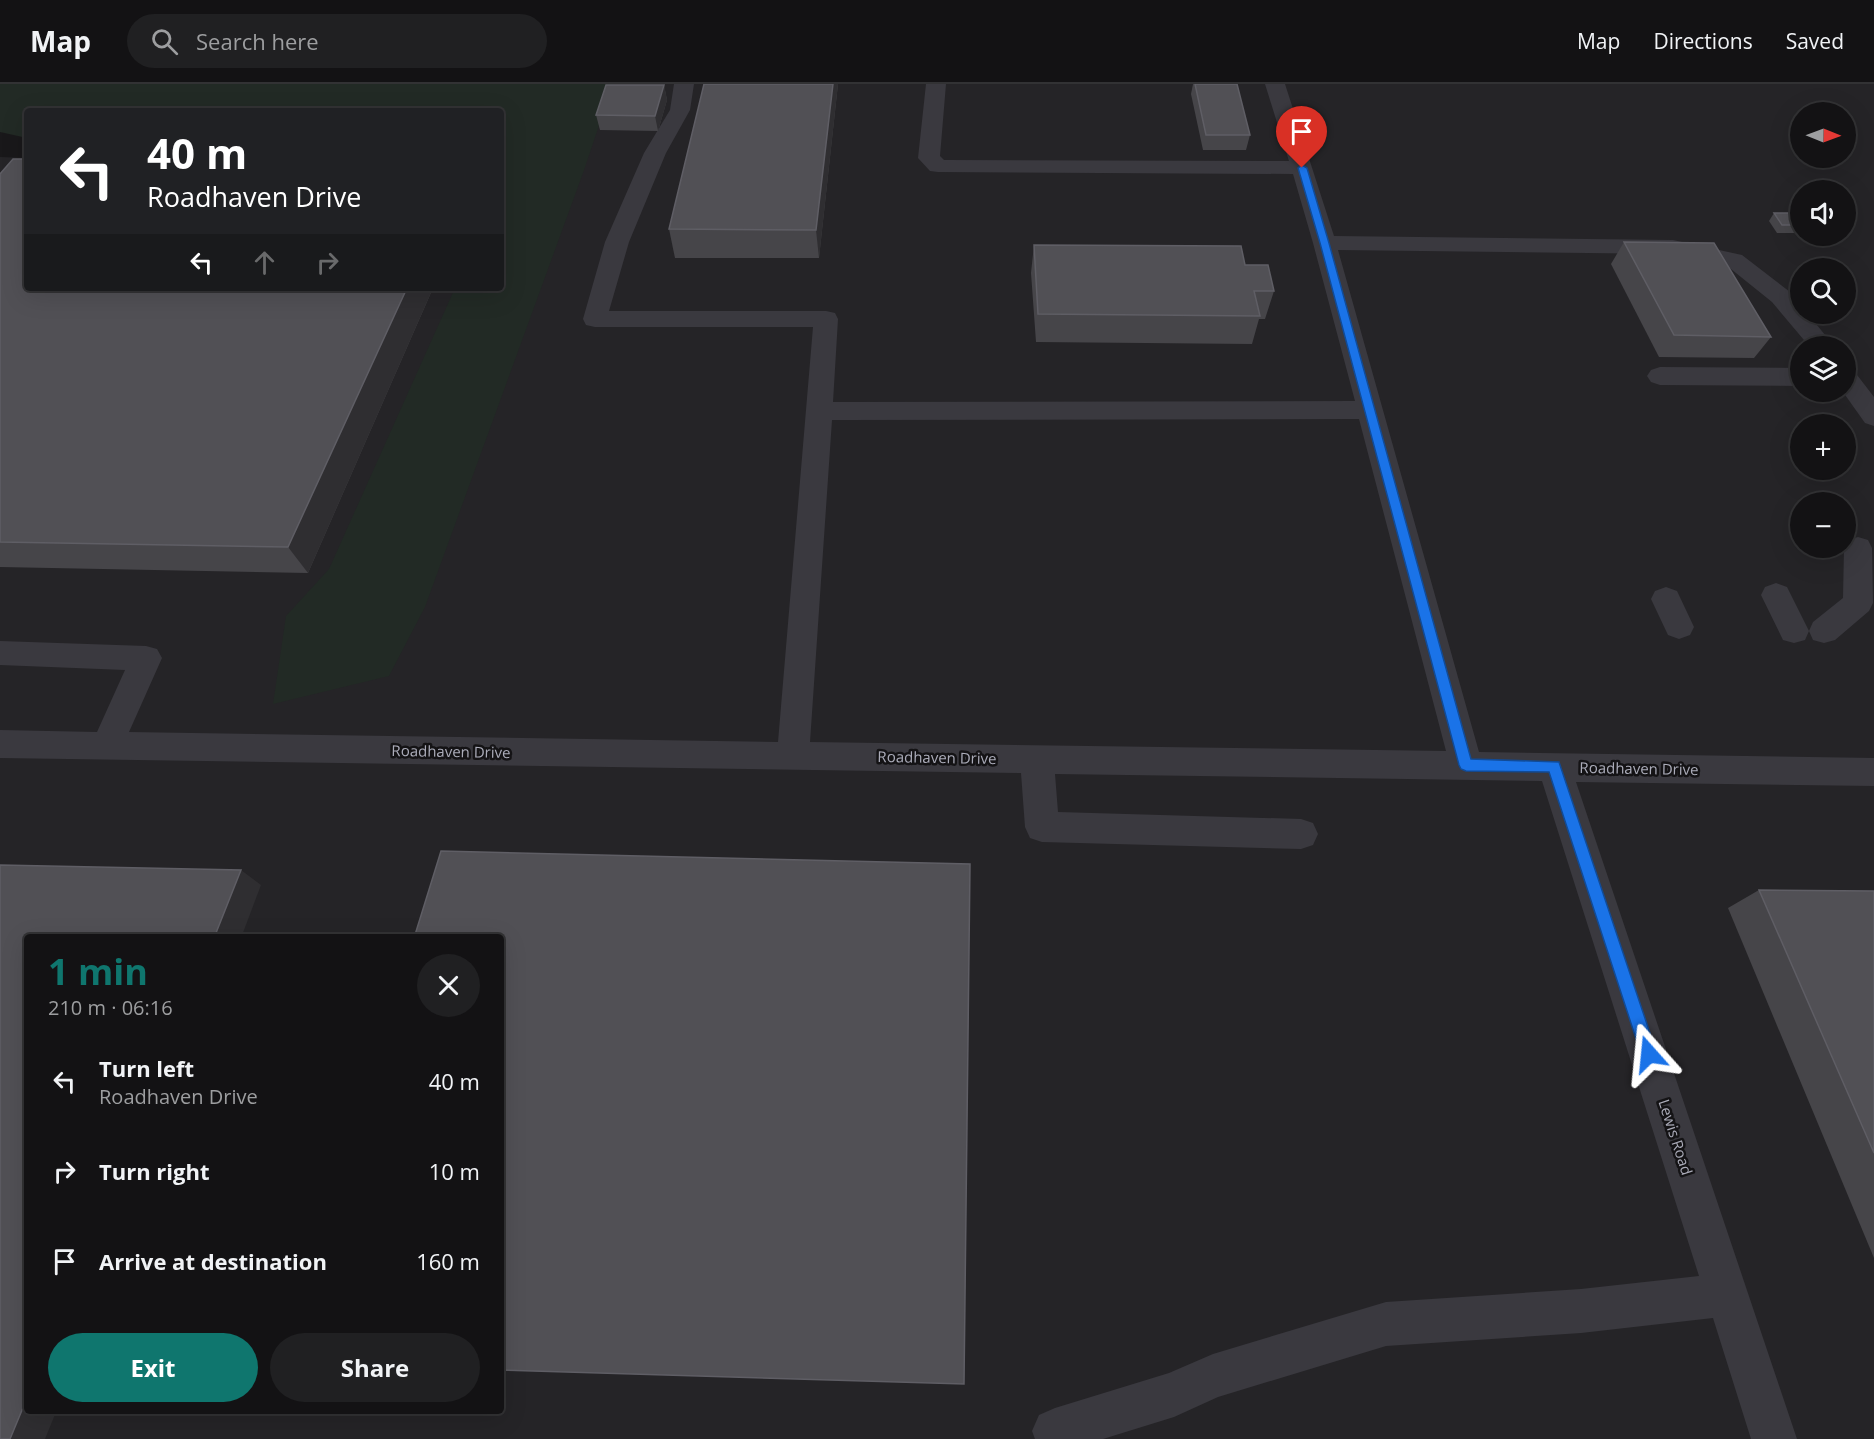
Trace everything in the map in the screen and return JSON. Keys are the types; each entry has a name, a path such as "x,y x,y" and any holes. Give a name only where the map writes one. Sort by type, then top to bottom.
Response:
{"street":[{"path":"684,84 680,110 655,153 617,242 595,319 826,319 793,755"},
{"path":"936,84 929,158 939,166 1302,168"},
{"path":"1275,84 1325,243 1466,765"},
{"path":"1325,243 1423,252 1507,251 1597,254 1673,247 1734,260 1781,297 1814,336"},
{"path":"1660,376 1765,388 1790,380"},
{"path":"1856,392 1874,417"},
{"path":"819,411 1370,410"},
{"path":"1824,631 1858,603 1858,548"},
{"path":"1776,595 1794,631"},
{"path":"1666,599 1679,627"},
{"path":"0,653 146,658 107,746"},
{"name":"Roadhaven Drive","path":"0,744 1874,772"},
{"path":"1037,759 1042,827 1301,834"},
{"name":"Lewis Road","path":"1554,766 1774,1439"},
{"path":"1055,1431 1174,1394 1213,1376 1386,1324 1581,1311 1727,1295"}],"shaded area":[{"path":"0,84 613,84 583,173 425,607 389,676 273,704 286,616 329,569 454,291 504,291 504,108 24,108 24,137 0,132"},
{"path":"556,84 1874,84 1874,1439 0,1439 0,157 24,158 24,291 504,291 504,164"}],"building":[{"path":"704,84 833,84 816,230 669,229"},
{"path":"1195,84 1237,84 1250,135 1206,135"},
{"path":"606,85 664,85 655,116 596,115"},
{"path":"13,159 24,159 24,291 406,291 288,547 0,542 0,174"},
{"path":"1774,213 1790,213 1790,225 1782,225"},
{"path":"1624,242 1714,243 1771,337 1674,335"},
{"path":"1034,245 1241,246 1245,265 1268,265 1274,291 1254,291 1260,316 1038,314"},
{"path":"441,851 970,864 964,1384 504,1370 504,934 415,934"},
{"path":"0,865 241,870 216,934 24,934 24,1405 10,1439 0,1439"},
{"path":"1759,890 1874,891 1874,1153"}],"route":[{"path":"1302,168 1325,243 1466,765 1554,766 1649,1054"}]}
